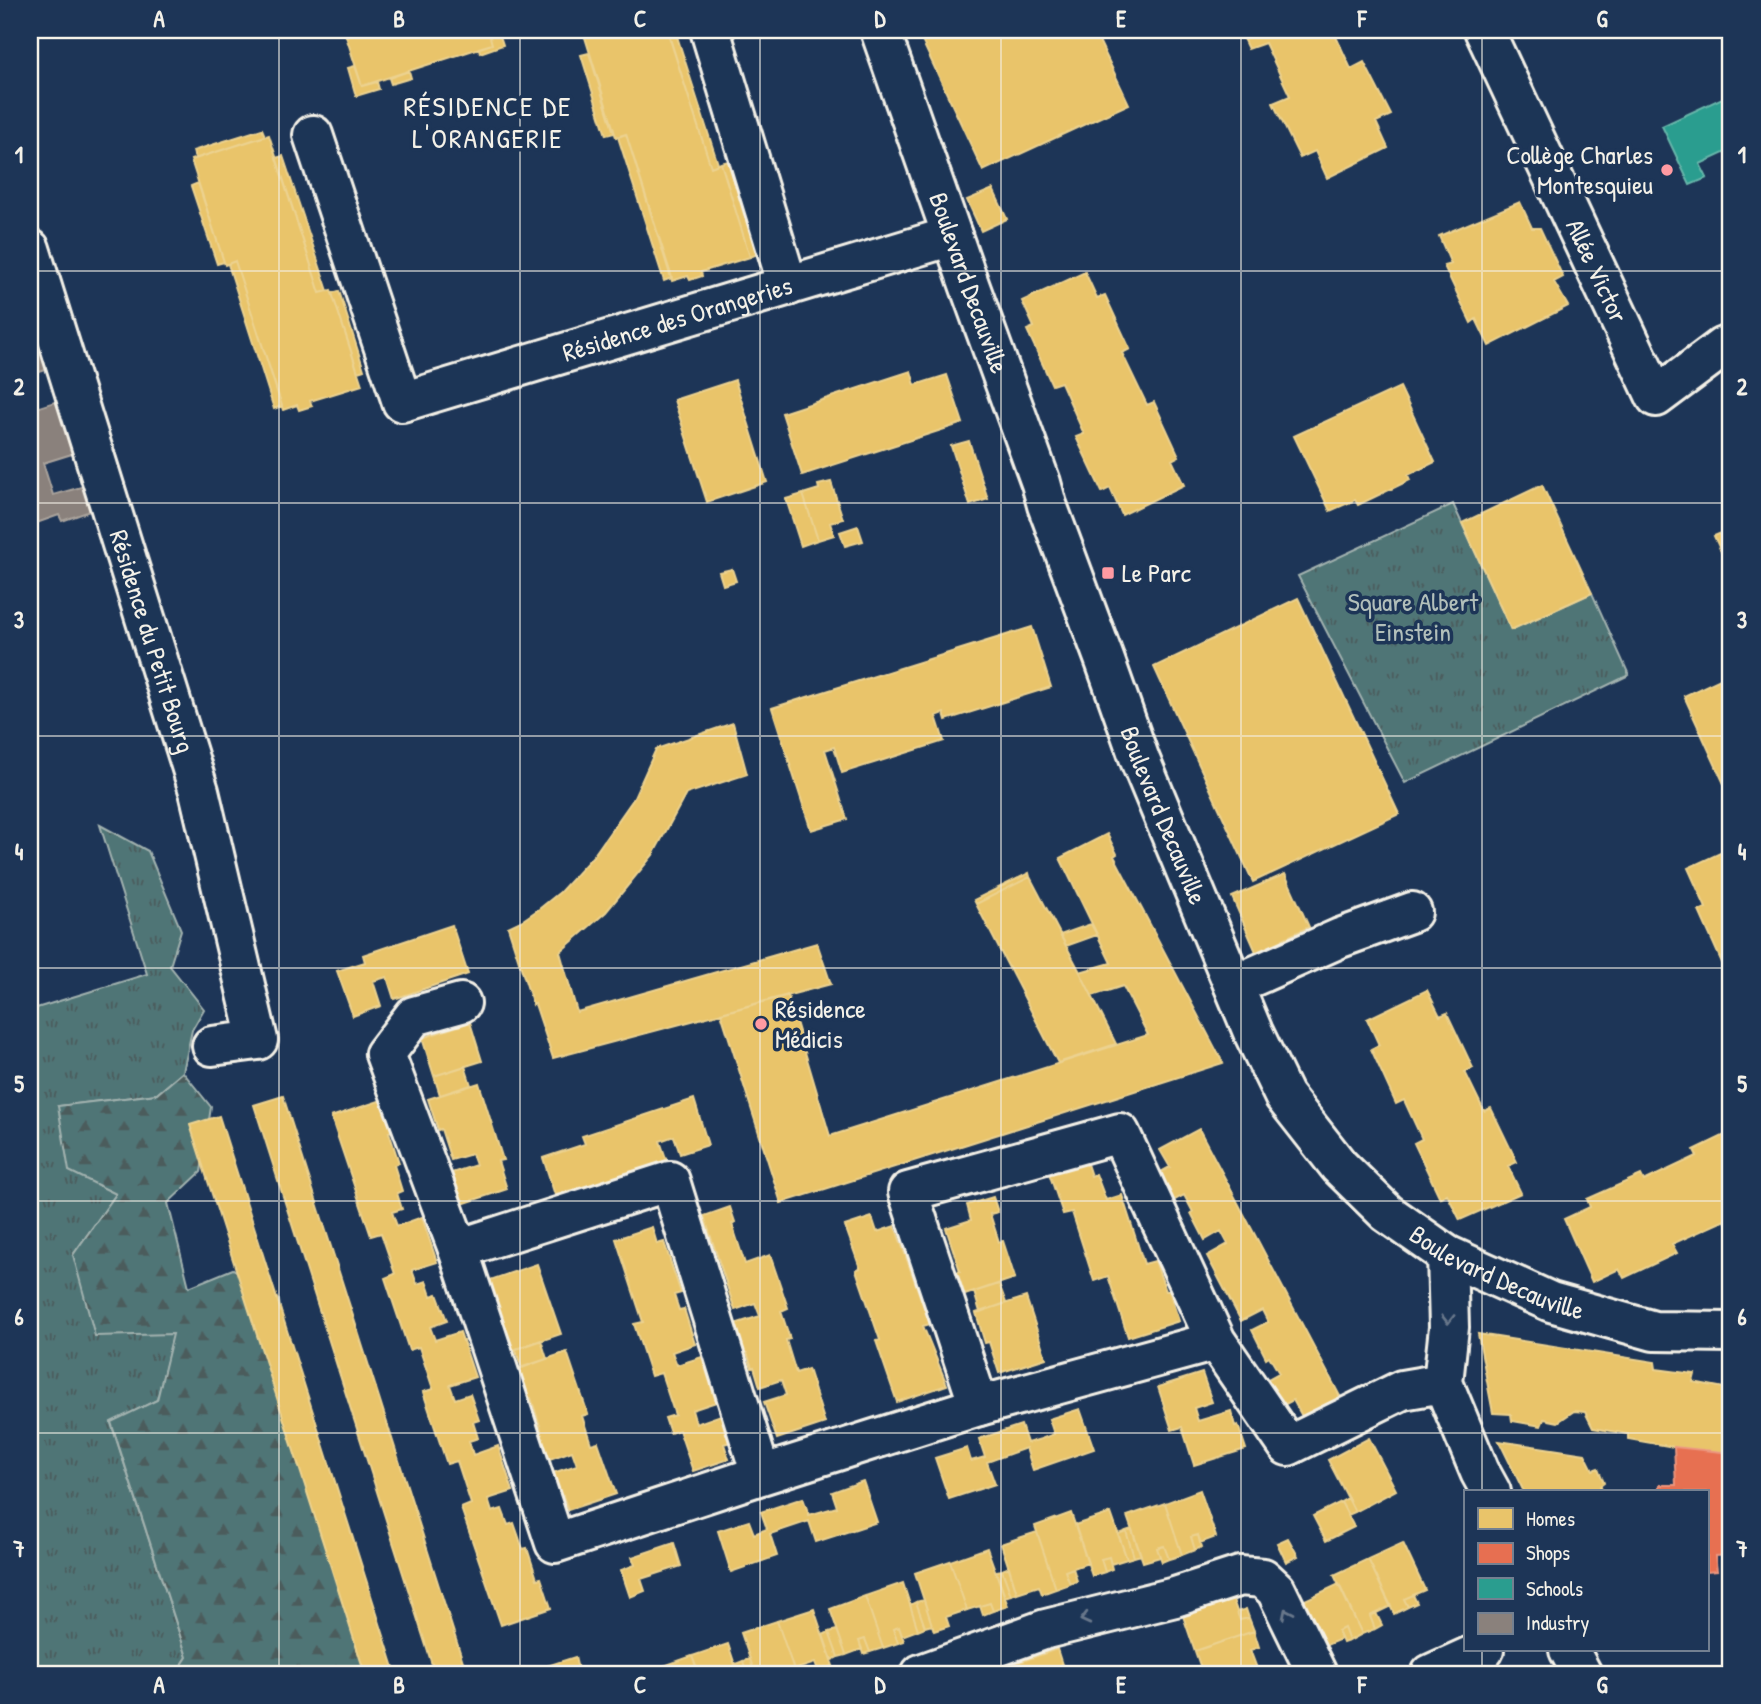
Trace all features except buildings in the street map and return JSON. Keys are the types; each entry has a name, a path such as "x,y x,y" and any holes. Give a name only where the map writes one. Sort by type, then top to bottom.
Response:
{"street":[{"path":"710,30 788,286"},
{"name":"Boulevard Decauville","path":"880,30 1140,760 1253,1032 1284,1096 1339,1166 1387,1213 1447,1255 1551,1302 1654,1331 1731,1332"},
{"name":"Allée Victor","path":"1484,30 1656,397 1723,347"},
{"name":"Résidence des Orangeries","path":"313,135 402,402 952,236"},
{"name":"Résidence du Petit Bourg","path":"30,249 199,791 258,1040 212,1046"},
{"path":"1234,985 1340,938 1412,912"},
{"path":"461,1003 414,1016 385,1054 458,1249 555,1543 979,1406 1216,1341"},
{"path":"979,1406 908,1192 1120,1133 1216,1341 1288,1446 1402,1390 1443,1383"},
{"path":"458,1249 670,1181 761,1475"},
{"path":"1447,1255 1449,1327 1443,1383 1480,1472 1491,1490"},
{"path":"944,1671 1046,1629 1175,1597 1240,1576 1263,1578 1276,1590 1317,1674"},
{"path":"1431,1674 1480,1652"},
{"path":"1570,1652 1582,1674"}],"green space":[{"name":"Square Albert Einstein","path":"1453,504 1511,630 1592,593 1629,675 1405,783 1298,576"},
{"path":"100,825 148,851 181,930 170,966 204,1009 192,1030 183,1072 157,1094 58,1106 116,1194 73,1255 174,1333 157,1400 111,1423 187,1657 176,1674 30,1674 30,1010 147,974"},
{"path":"183,1072 211,1107 201,1172 168,1203 189,1287 233,1269 279,1300 289,1382 344,1532 375,1674 176,1674 187,1657 111,1422 157,1400 173,1334 95,1336 73,1255 116,1194 69,1171 58,1106 157,1094"}],"place":[{"name":"Collège Charles Montesquieu","path":"1667,170"},
{"name":"Le Parc","path":"1108,573"},
{"name":"Résidence Médicis","path":"761,1024"}],"district":[{"name":"RÉSIDENCE DE L'ORANGERIE","path":"488,122"}]}
